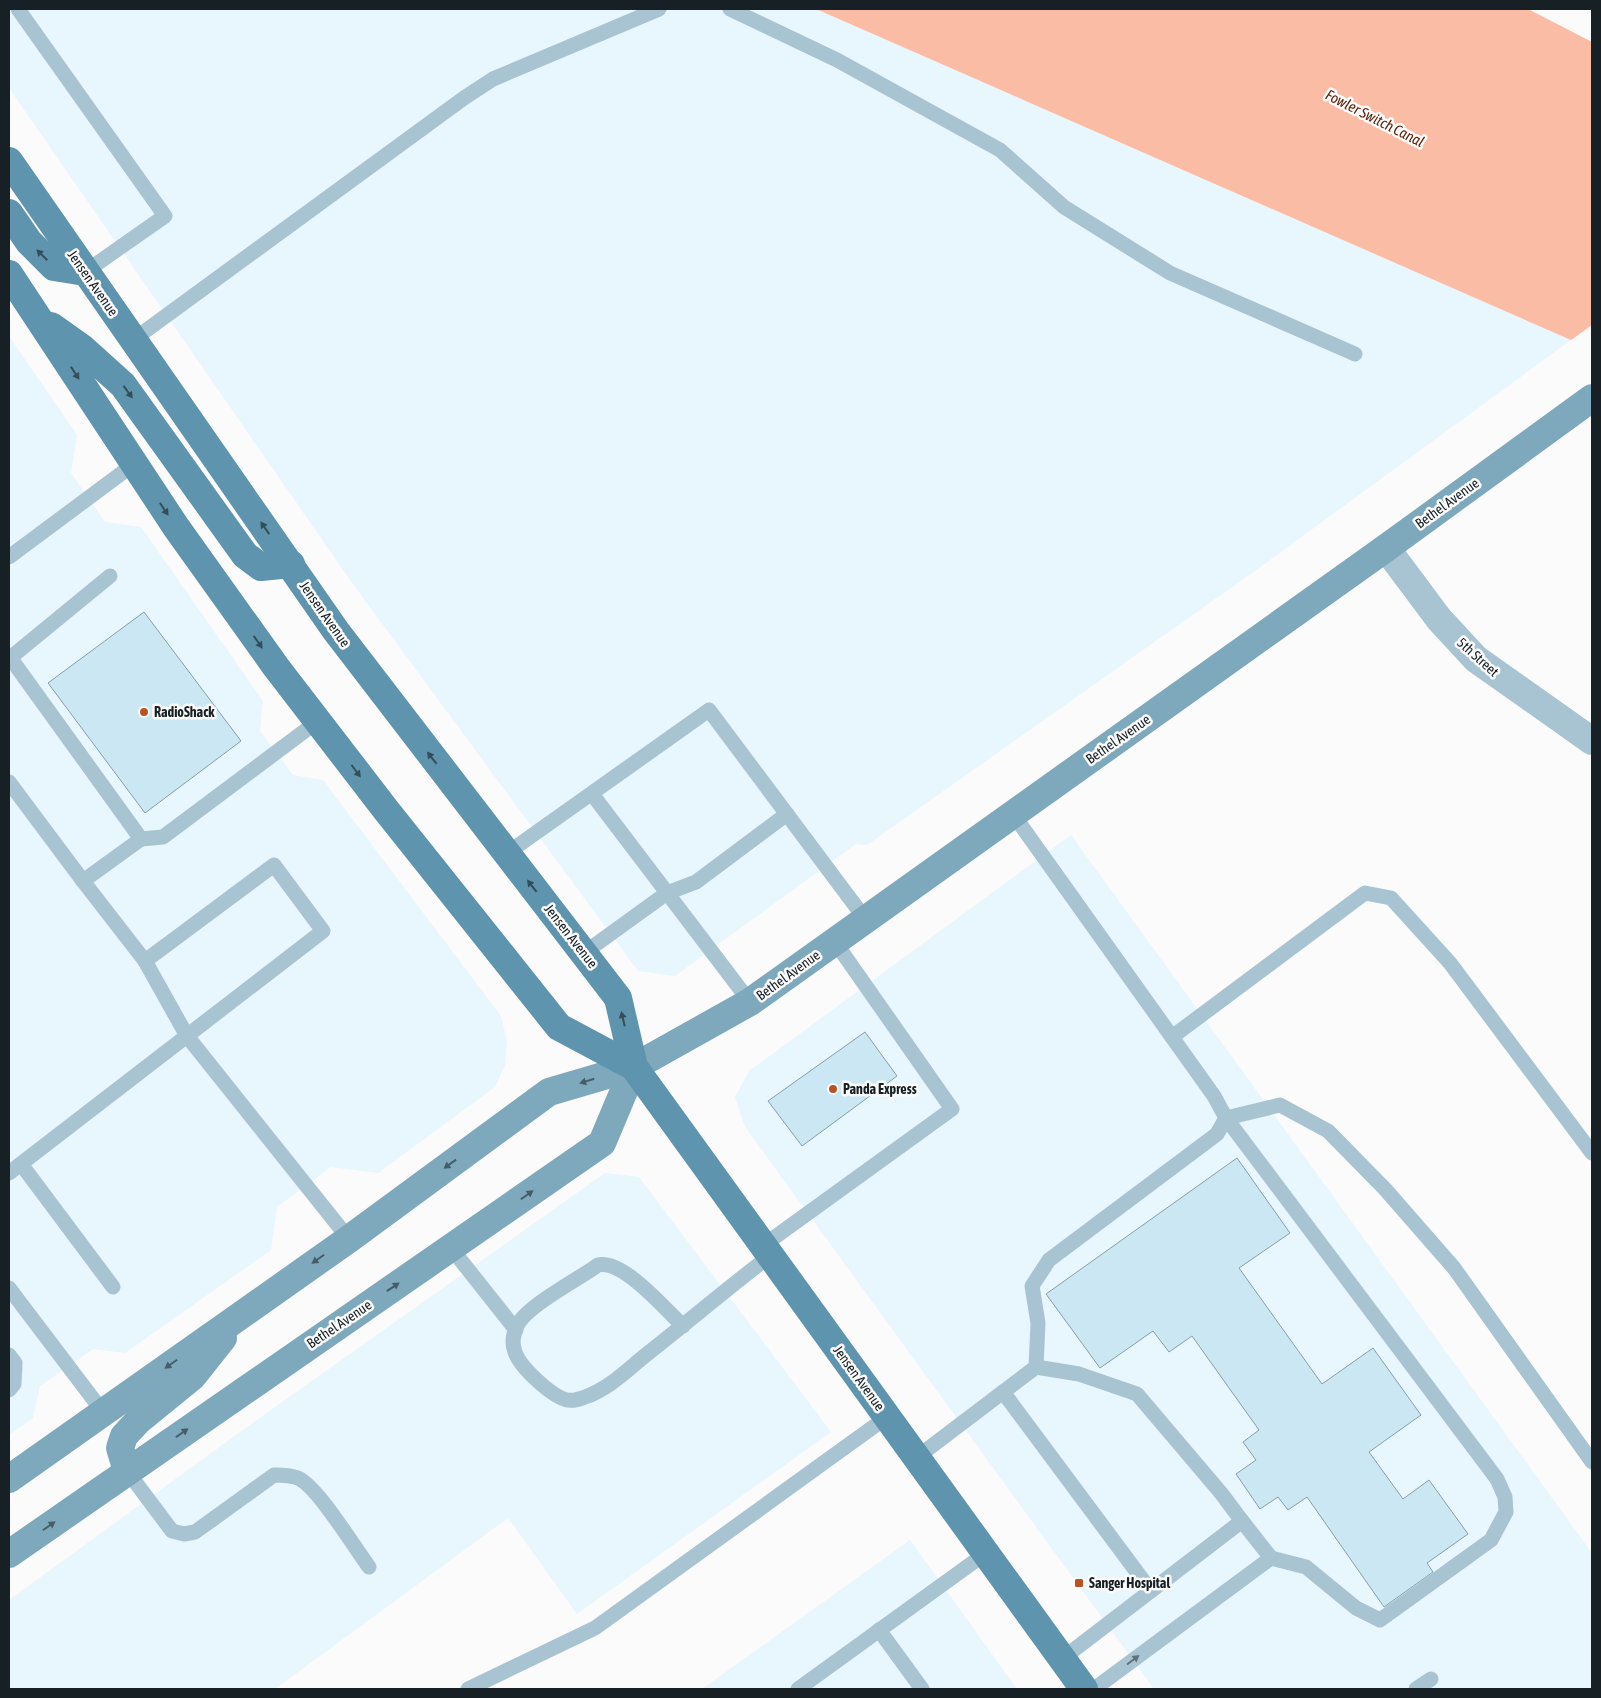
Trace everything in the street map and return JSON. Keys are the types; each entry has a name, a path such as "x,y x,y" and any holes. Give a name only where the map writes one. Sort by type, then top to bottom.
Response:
{"main road":[{"name":"Jensen Avenue","path":"9,161 342,639 618,998 634,1067 1084,1689"},
{"path":"9,213 29,242 54,267 85,272"},
{"name":"Jensen Avenue","path":"9,274 134,464 270,659 559,1027 634,1067"},
{"path":"38,316 82,348 123,385 245,555 261,567 291,564"},
{"name":"Bethel Avenue","path":"9,1479 349,1239 549,1092 634,1067 750,1002 1386,548 1592,398"},
{"name":"Bethel Avenue","path":"9,1554 126,1471 602,1143 634,1067"},
{"path":"126,1471 120,1448 124,1436 138,1420 192,1377 246,1310"}],"street":[{"name":"5th Street","path":"1386,548 1439,619 1476,659 1592,741"}],"lane":[{"path":"18,9 165,216 85,272"},
{"path":"133,340 493,79 659,9"},
{"path":"730,9 837,60 1000,150 1064,208 1170,274 1355,354"},
{"path":"9,557 134,464"},
{"path":"110,576 9,657 141,839"},
{"path":"506,854 709,710 866,920"},
{"path":"83,881 141,839 163,836 318,721"},
{"path":"9,782 145,961 187,1036 349,1239"},
{"path":"592,794 750,1002"},
{"path":"584,953 667,893 696,882 786,814"},
{"path":"916,1458 1036,1367 1079,1374 1137,1394 1221,1492 1271,1558 1306,1567 1356,1608 1380,1620 1491,1540 1506,1512 1505,1497 1497,1479 1226,1118 1214,1096 1013,814"},
{"path":"113,1288 15,1169 323,931 274,865 145,961"},
{"path":"1172,1037 1365,893 1391,898 1450,963 1587,1134 1592,1153"},
{"path":"683,1326 631,1277 612,1265 605,1264 598,1266 536,1306 517,1325 513,1341 515,1353 538,1381 561,1398 568,1400 598,1392 683,1326 768,1250 952,1109 835,942"},
{"path":"1036,1367 1038,1323 1032,1286 1049,1260 1217,1134 1226,1118 1280,1105 1328,1131 1385,1189 1454,1268 1592,1462"},
{"path":"451,1248 516,1330"},
{"path":"9,1288 103,1412"},
{"path":"9,1355 14,1363 14,1384 9,1390"},
{"path":"1003,1392 1151,1591"},
{"path":"468,1689 595,1628 887,1417"},
{"path":"126,1471 172,1531 184,1534 195,1532 274,1476 286,1475 299,1478 315,1493 369,1567"},
{"path":"1062,1659 1242,1521"},
{"path":"798,1689 986,1552"},
{"path":"1094,1689 1271,1558"},
{"path":"879,1630 922,1689"},
{"path":"1416,1689 1431,1679"}],"shaded area":[{"path":"9,9 816,9 1571,340 1259,568 867,845 856,844 675,976 638,971 350,580 9,88"},
{"path":"9,336 77,435 71,473 105,522 141,527 263,701 260,731 293,775 323,780 501,1016 507,1042 505,1065 495,1087 378,1173 331,1167 277,1207 271,1250 125,1353 93,1349 40,1386 33,1418 9,1435"},
{"path":"1071,835 1592,1553 1592,1689 1154,1689 745,1127 735,1097 749,1071"},
{"path":"605,1173 639,1177 831,1432 577,1614 508,1518 275,1689 9,1689 9,1600 240,1432"},
{"path":"910,1540 1017,1689 702,1689"}],"water":[{"name":"Fowler Switch Canal","path":"816,9 1528,9 1592,42 1592,325 1571,340"}],"building":[{"name":"RadioShack","path":"144,612 241,741 145,813 48,683"},
{"name":"Panda Express","path":"865,1032 897,1076 802,1146 768,1101"},
{"path":"1237,1158 1290,1233 1239,1268 1322,1384 1373,1348 1421,1415 1369,1452 1403,1499 1429,1480 1468,1534 1427,1563 1433,1572 1384,1607 1307,1497 1288,1510 1278,1497 1260,1509 1236,1474 1256,1460 1243,1442 1259,1430 1192,1336 1169,1352 1153,1331 1100,1368 1046,1294"}],"place":[{"name":"RadioShack","path":"144,712"},
{"name":"Panda Express","path":"833,1089"},
{"name":"Sanger Hospital","path":"1079,1583"}]}
